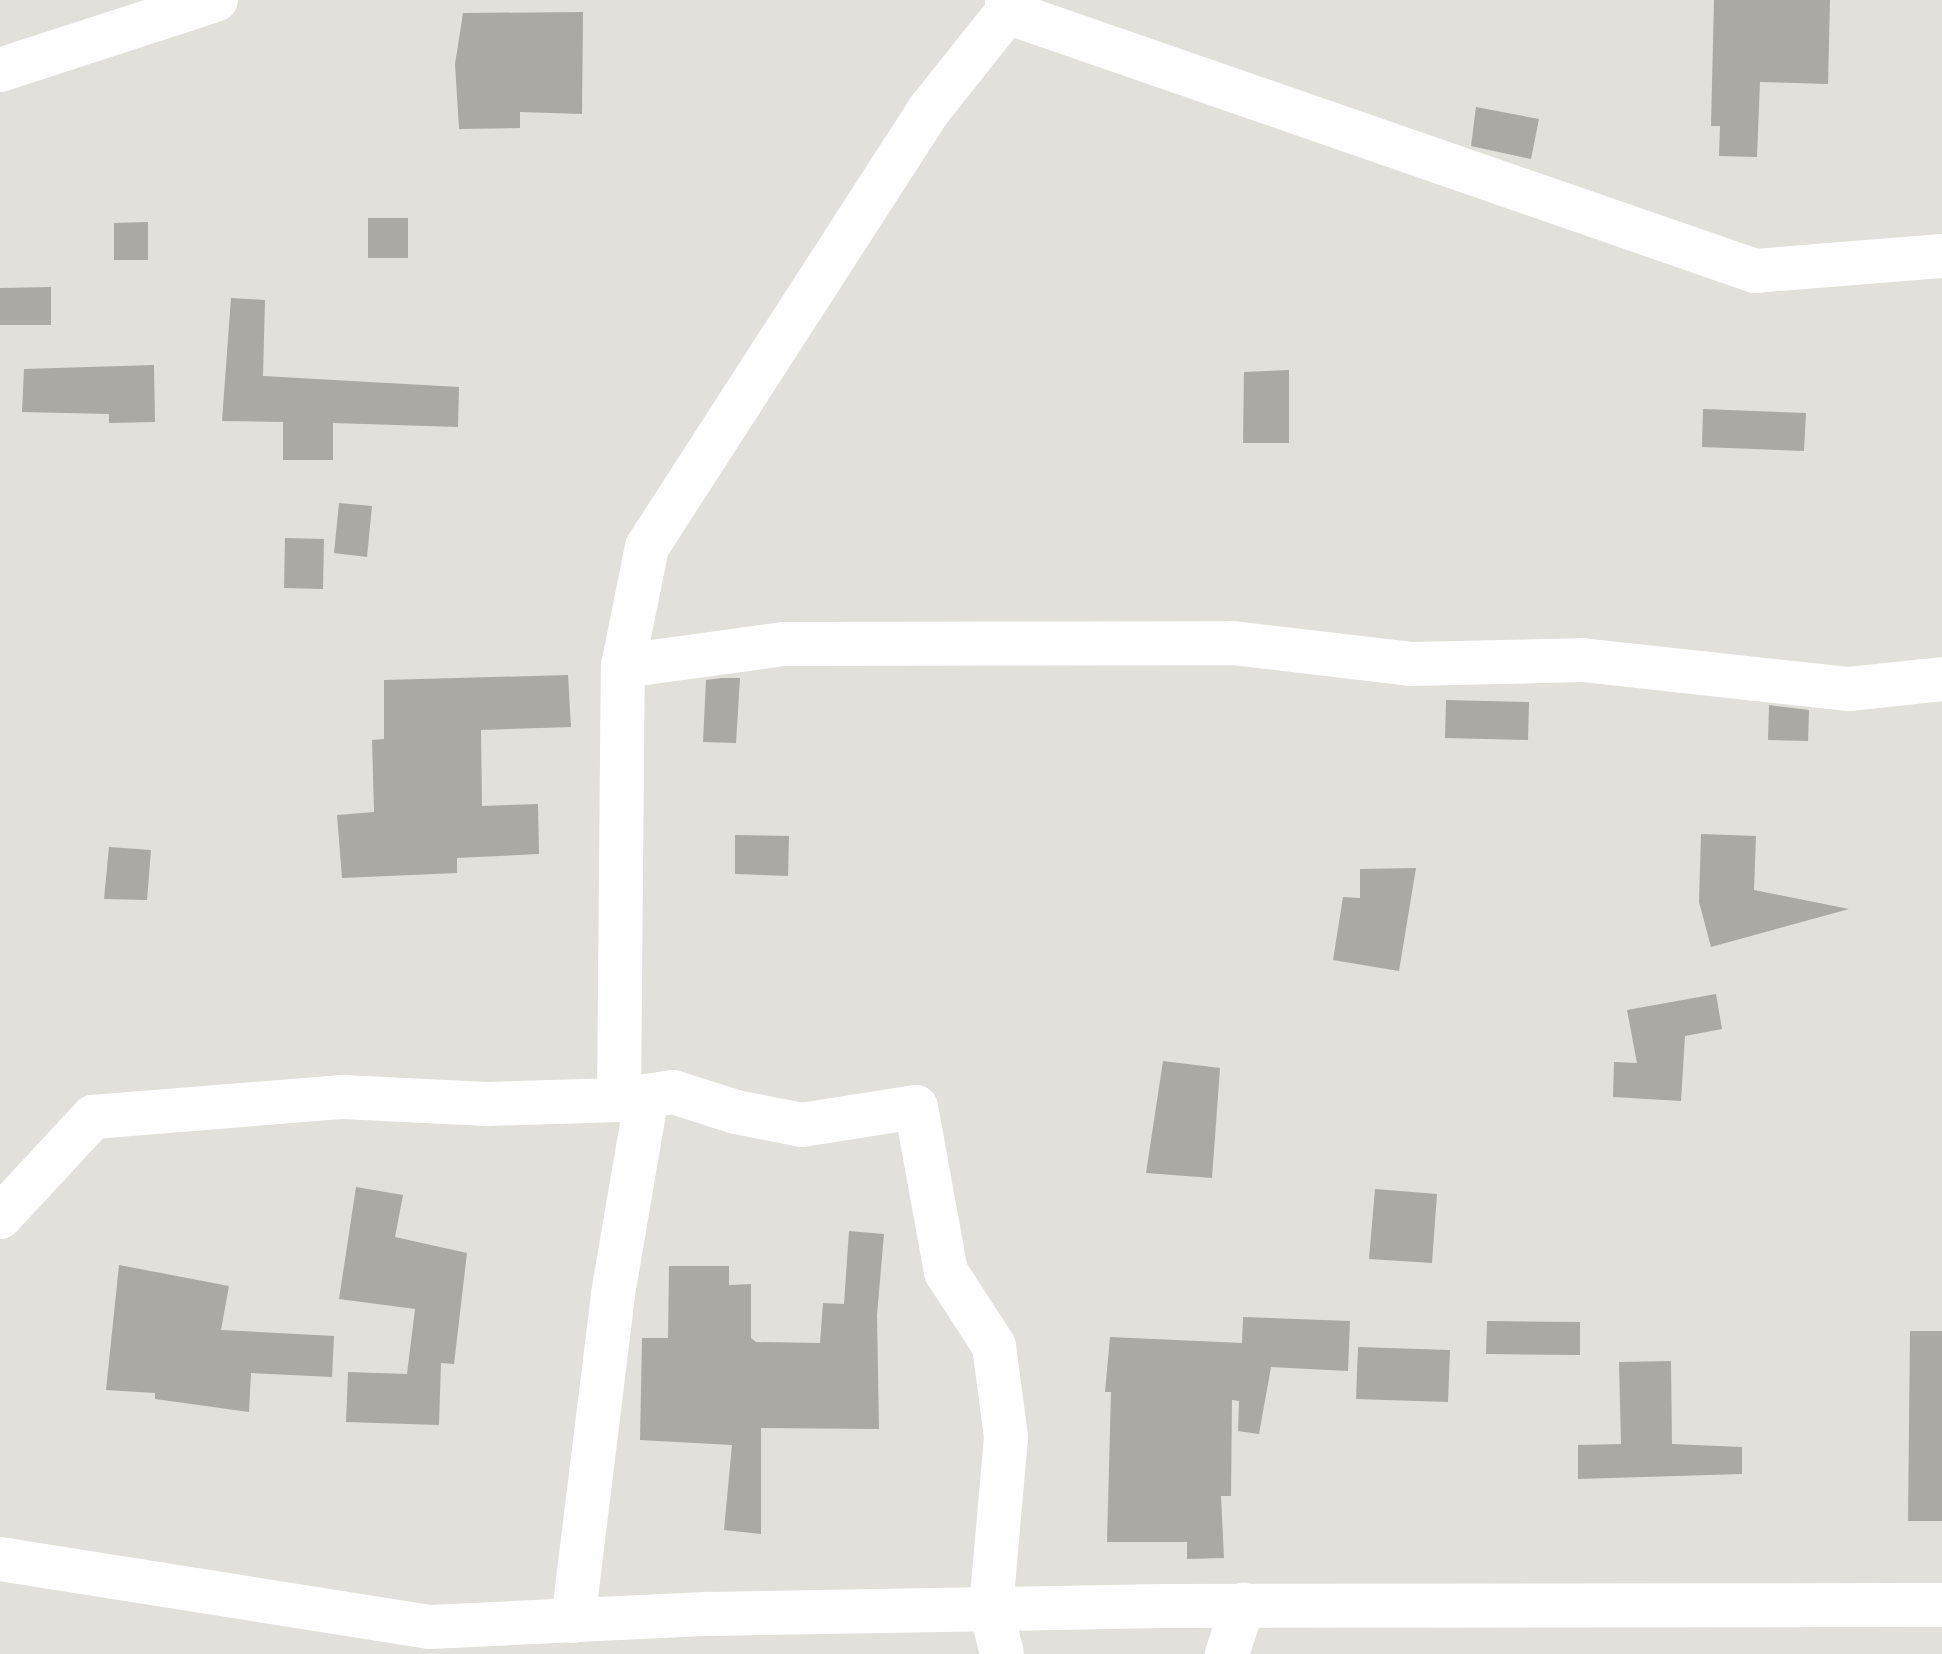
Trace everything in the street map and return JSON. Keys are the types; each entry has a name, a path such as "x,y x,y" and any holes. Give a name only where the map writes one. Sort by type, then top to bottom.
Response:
{"street":[{"path":"0,70 216,0"},
{"path":"573,1621 613,1294 633,1098 623,666 647,547 929,110 1007,6 1755,271 1942,256"},
{"path":"623,666 784,644 1233,643 1411,664 1582,660 1849,689 1942,679"},
{"path":"0,1217 93,1117 343,1097 487,1104 633,1098 673,1092 736,1112 802,1125 916,1107 946,1272 994,1346 1006,1437 991,1609 1002,1654"},
{"path":"0,1559 430,1627 991,1609 1243,1605 1942,1605"},
{"path":"1227,1654 1243,1605"}],"building":[{"path":"1714,0 1830,0 1828,84 1760,82 1757,157 1719,156 1720,126 1711,126"},
{"path":"583,12 582,114 520,112 520,128 459,129 455,64 463,13"},
{"path":"1476,107 1539,119 1531,159 1471,146"},
{"path":"368,218 408,218 408,258 368,258"},
{"path":"148,222 148,260 114,260 114,223"},
{"path":"51,287 51,325 0,325 0,288"},
{"path":"231,298 265,300 263,376 459,387 458,427 333,423 333,460 283,460 283,422 222,421"},
{"path":"154,365 155,422 109,423 109,414 22,412 24,369"},
{"path":"1289,370 1289,443 1243,443 1244,372"},
{"path":"1703,409 1806,413 1804,451 1702,447"},
{"path":"339,503 372,506 367,557 334,553"},
{"path":"285,538 324,539 323,589 284,588"},
{"path":"568,675 571,727 481,730 482,806 538,804 539,854 457,858 457,873 342,878 337,815 374,812 372,740 384,739 384,680"},
{"path":"740,678 736,743 703,742 706,680"},
{"path":"1446,700 1529,702 1528,740 1445,738"},
{"path":"1769,705 1809,710 1808,741 1768,740"},
{"path":"1701,834 1756,836 1754,890 1849,909 1711,947 1699,902"},
{"path":"735,835 789,836 788,876 735,874"},
{"path":"109,847 151,850 147,900 104,899"},
{"path":"1416,868 1399,971 1333,960 1343,897 1360,898 1360,869"},
{"path":"1716,994 1722,1029 1685,1036 1681,1101 1613,1097 1614,1062 1637,1063 1627,1010"},
{"path":"1163,1061 1220,1068 1212,1178 1146,1173"},
{"path":"356,1187 403,1195 395,1237 467,1253 454,1364 441,1363 439,1425 346,1422 348,1372 407,1374 415,1309 339,1299"},
{"path":"1375,1189 1437,1194 1432,1263 1369,1259"},
{"path":"849,1231 884,1234 877,1315 879,1429 761,1428 761,1534 724,1530 732,1445 640,1440 642,1338 668,1338 669,1266 729,1266 729,1285 751,1284 751,1338 756,1342 820,1343 823,1303 844,1304"},
{"path":"119,1265 229,1286 221,1330 334,1336 332,1377 251,1373 249,1412 155,1399 155,1393 106,1390"},
{"path":"1243,1317 1350,1321 1348,1371 1271,1367 1259,1434 1238,1431 1239,1401 1232,1400 1231,1496 1221,1496 1224,1558 1187,1559 1187,1542 1107,1542 1111,1392 1105,1392 1110,1337 1242,1343"},
{"path":"1487,1321 1580,1322 1580,1355 1486,1354"},
{"path":"1910,1331 1942,1331 1942,1521 1908,1521"},
{"path":"1358,1347 1450,1350 1448,1402 1356,1399"},
{"path":"1671,1361 1672,1444 1742,1447 1742,1474 1578,1479 1578,1445 1621,1444 1619,1362"}]}
